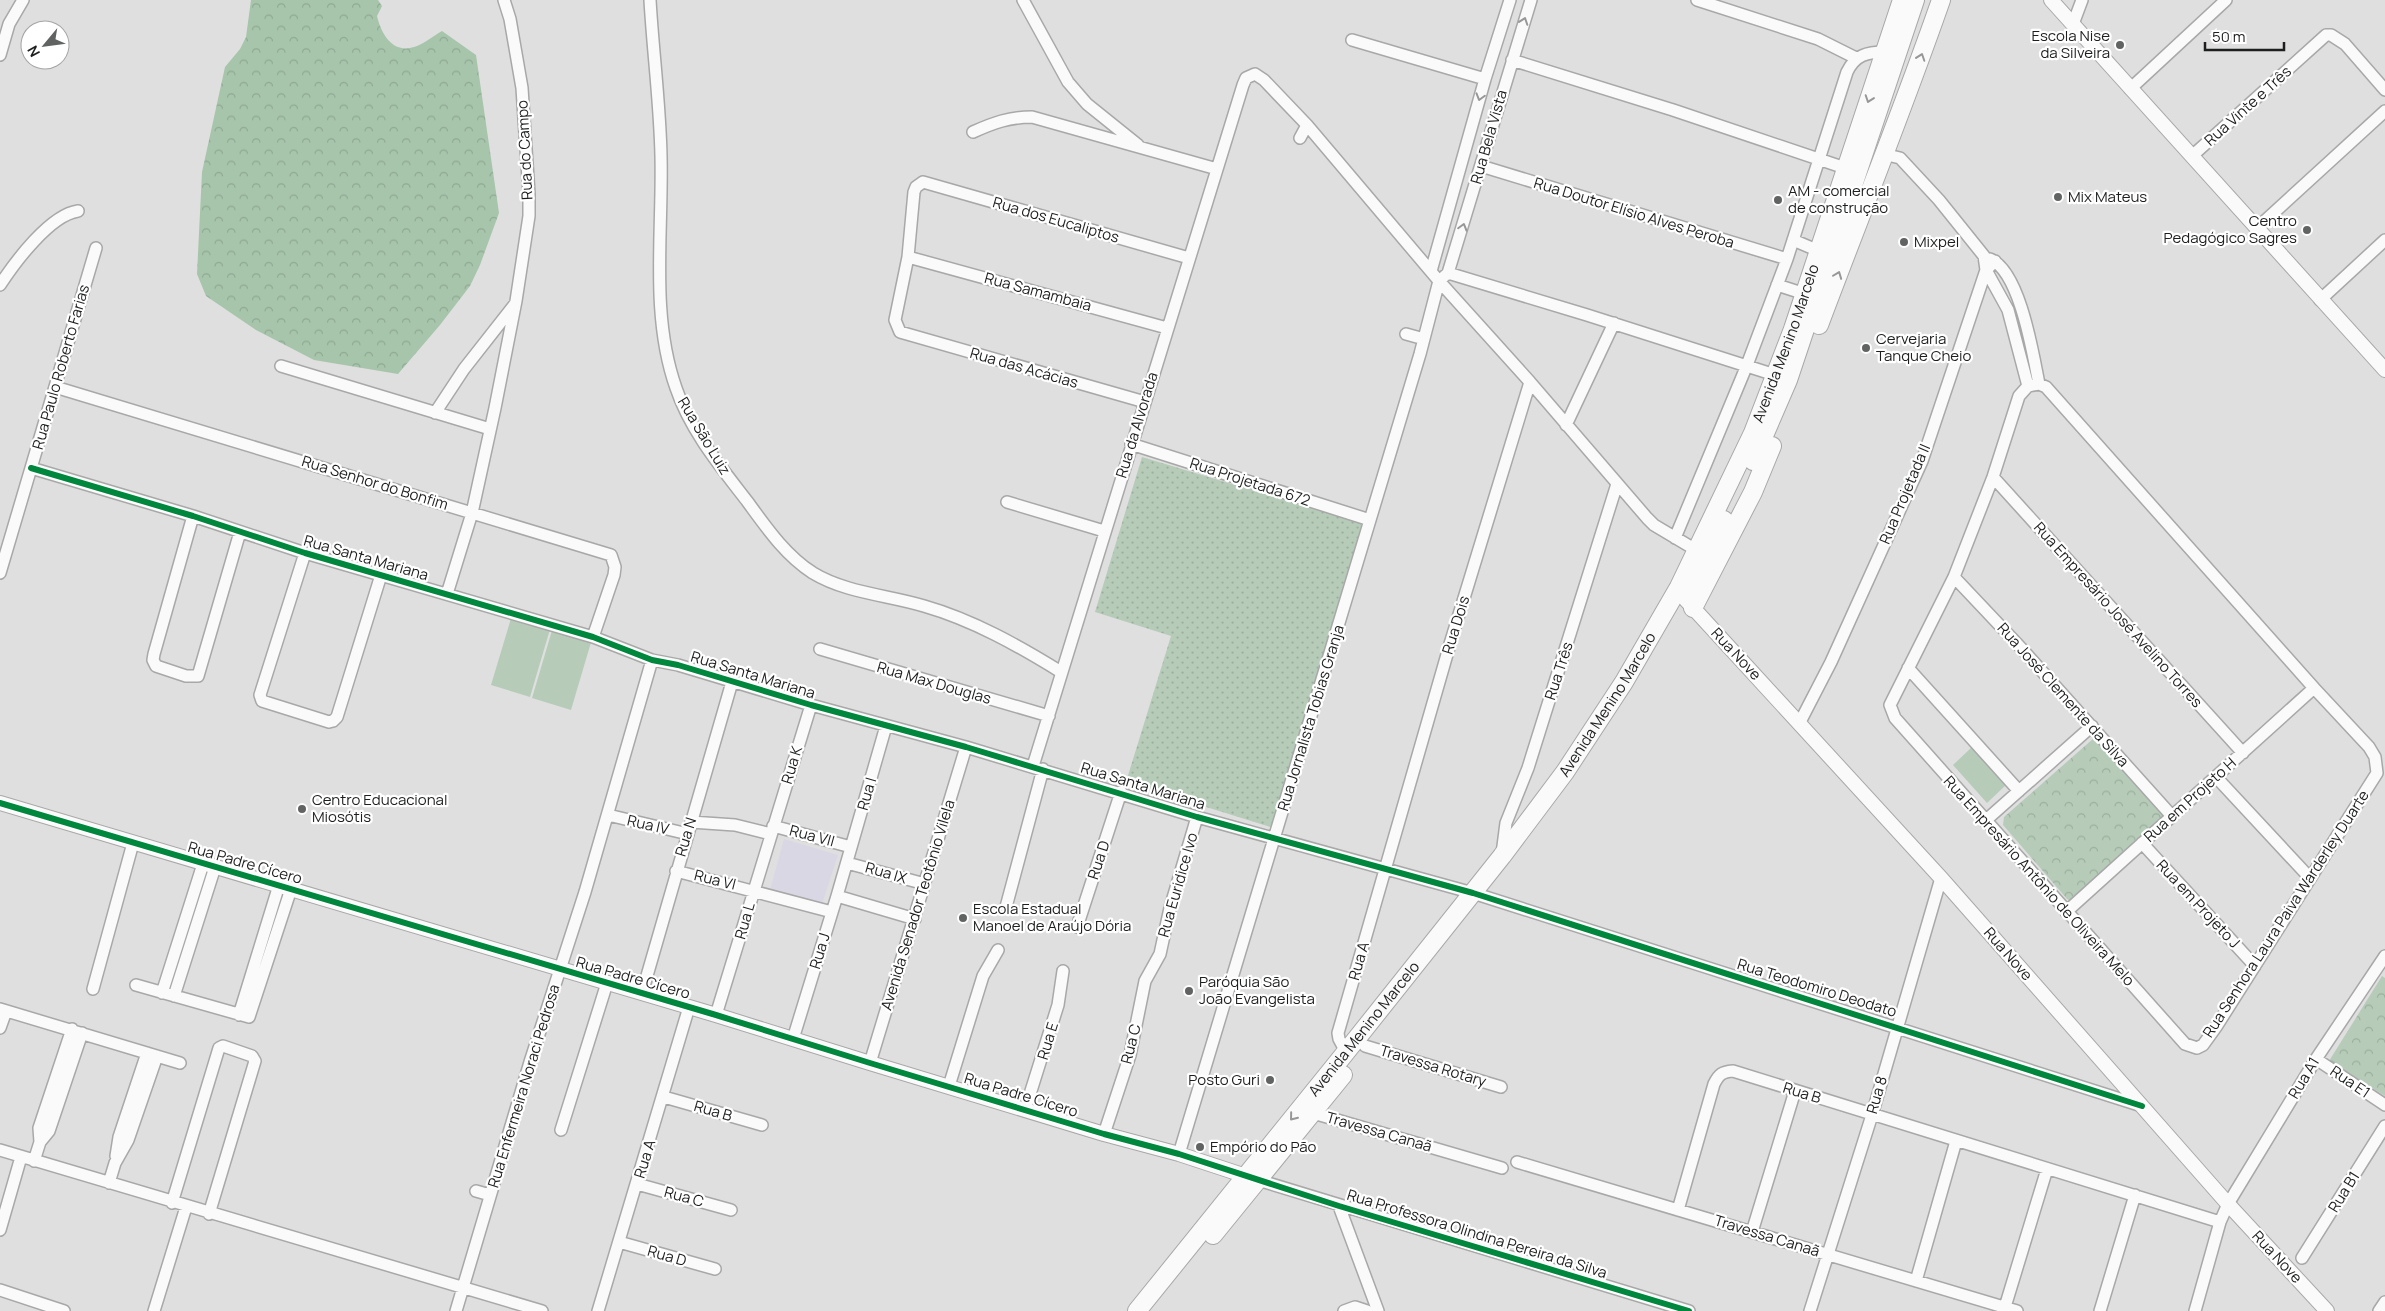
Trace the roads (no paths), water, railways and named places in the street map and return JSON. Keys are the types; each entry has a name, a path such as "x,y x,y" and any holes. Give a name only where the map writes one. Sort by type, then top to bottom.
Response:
{"main road":[{"name":"Avenida Menino Marcelo","path":"1150,1311 1346,1052 1553,808 1598,745 1659,647 1689,604 1724,519 1764,437 1788,380 1855,167 1885,52 1902,0"},
{"name":"Avenida Menino Marcelo","path":"1137,1311 1252,1178 1313,1113 1365,1046 1478,895 1502,856 1566,772 1659,625 1749,441 1805,294 1819,251 1874,123 1916,0"},
{"path":"1689,604 1746,504 1794,390 1913,80 1941,0"},
{"path":"1874,123 1913,80"},
{"path":"1855,167 1883,154"},
{"path":"1724,519 1746,504"}],"street":[{"path":"0,55 9,24 23,0"},
{"name":"Rua do Campo","path":"447,594 472,513 516,301 526,238 529,194 522,88 510,19 504,0"},
{"name":"Rua São Luiz","path":"650,0 661,154 660,307 666,350 676,390 709,450 785,550 816,574 856,590 926,606 977,626 1024,649 1061,672"},
{"path":"1023,0 1068,82 1087,104 1141,148"},
{"name":"Rua Bela Vista","path":"1431,271 1485,79 1510,0"},
{"name":"Rua Bela Vista","path":"1444,277 1481,166 1531,0"},
{"path":"1697,0 1818,39 1856,58"},
{"path":"2051,0 2320,300 2384,368"},
{"path":"2072,24 2082,0"},
{"path":"2130,89 2226,0"},
{"name":"Rua Vinte e Três","path":"2192,156 2326,36 2331,35 2344,44 2385,90"},
{"path":"1352,40 1485,79"},
{"path":"1497,40 1516,45"},
{"path":"1675,538 1747,365 1787,259 1847,72 1856,58 1873,52 1885,52"},
{"path":"1512,60 1820,158 1855,167"},
{"name":"Rua da Alvorada","path":"1006,907 1049,716 1061,672 1243,85 1249,77 1255,74 1260,76 1307,125"},
{"path":"2256,229 2385,111"},
{"path":"973,132 995,122 1014,117 1032,117 1217,169"},
{"path":"1300,138 1307,125 1431,271 1444,277 1614,323 1775,375"},
{"path":"1883,154 1900,158 1939,200 1984,256 1995,261 2013,287 2021,304 2033,385"},
{"name":"Rua Doutor Elísio Alves Peroba","path":"1481,166 1787,259"},
{"name":"Rua dos Eucaliptos","path":"908,257 914,192 916,186 923,182 1189,258"},
{"path":"0,285 14,263 57,220 69,213 78,212"},
{"path":"1793,240 1819,251"},
{"path":"2320,300 2385,240"},
{"name":"Rua Paulo Roberto Farias","path":"0,573 96,248"},
{"path":"1984,256 1986,270 2002,295 2033,385"},
{"name":"Rua Samambaia","path":"908,257 1167,328"},
{"name":"Rua das Acácias","path":"908,257 896,320 896,326 904,334 1145,402"},
{"name":"Rua Projetada II","path":"1800,722 1831,662 1922,460 1986,270 1995,261"},
{"path":"1444,277 1566,425 1654,525 1696,550"},
{"name":"Rua Jornalista Tobias Granja","path":"1179,1154 1444,277"},
{"path":"1777,285 1805,294"},
{"path":"2002,295 2013,287"},
{"name":"Rua do Campo","path":"435,414 464,369 516,301"},
{"path":"1566,425 1614,323"},
{"path":"1406,334 1424,339"},
{"path":"281,366 435,414 490,429"},
{"name":"Rua Dois","path":"1386,869 1530,382"},
{"path":"2019,791 1908,668 1954,577 1993,477 2019,396 2033,385 2046,387 2314,688"},
{"name":"Rua Senhor do Bonfim","path":"55,388 611,555 616,567 593,637"},
{"name":"Rua Projetada 672","path":"1131,444 1370,520"},
{"name":"Rua Santa Mariana","path":"31,468 194,516 305,553 593,637 652,660 966,747 1121,792 1197,817 1478,895"},
{"name":"Rua Empresário José Avelino Torres","path":"1993,477 2243,753"},
{"name":"Rua Três","path":"1502,856 1506,823 1528,768 1617,484"},
{"path":"1007,502 1104,531"},
{"path":"194,516 154,654 153,660 156,666 186,676 198,676 240,532"},
{"name":"Rua Santa Mariana","path":"305,553 260,690 262,701 329,722 333,722 337,717 381,575"},
{"name":"Rua José Clemente da Silva","path":"1954,577 2172,814"},
{"name":"Rua Nove","path":"1689,604 1800,722 1941,878 2228,1204 2327,1311"},
{"name":"Rua Max Douglas","path":"820,649 1049,716"},
{"name":"Rua Enfermeira Noraci Pedrosa","path":"456,1311 490,1195 525,1061 586,892 652,660"},
{"name":"Rua Empresário Antônio de Oliveira Melo","path":"1908,668 1892,697 1890,705 1892,712 1985,822 2185,1044 2191,1047"},
{"name":"Rua N","path":"642,993 732,682"},
{"name":"Rua em Projeto H","path":"2066,912 2172,814 2216,777 2314,688"},
{"name":"Rua Senhora Laura Paiva Warderley Duarte","path":"2191,1047 2202,1045 2216,1027 2377,773 2375,757 2369,747 2314,688"},
{"name":"Rua K","path":"772,830 810,705"},
{"name":"Rua I","path":"847,862 886,726"},
{"path":"1985,822 2092,726"},
{"name":"Avenida Senador Teotônio Vilela","path":"870,1063 966,747"},
{"path":"2216,777 2310,878"},
{"name":"Rua D","path":"1077,927 1121,792"},
{"name":"Rua Padre Cícero","path":"0,803 559,970 716,1014 870,1063 1104,1134 1179,1154 1252,1178"},
{"name":"Rua IV","path":"608,815 688,834"},
{"name":"Rua Euridice Ivo","path":"1160,954 1170,908 1197,817"},
{"name":"Rua VII","path":"691,822 772,830 851,847"},
{"name":"Rua L","path":"716,1014 772,830"},
{"path":"93,989 133,843"},
{"name":"Rua em Projeto J","path":"2142,843 2255,966"},
{"name":"Rua IX","path":"847,862 925,884"},
{"name":"Rua J","path":"793,1039 847,862"},
{"path":"162,993 209,865"},
{"path":"174,996 209,865"},
{"name":"Rua A","path":"1346,1052 1339,1040 1338,1033 1386,869"},
{"name":"Rua VI","path":"676,871 754,890"},
{"name":"Rua 8","path":"1810,1311 1872,1115 1941,878"},
{"path":"136,985 246,1017 252,1014 285,887"},
{"path":"754,890 832,912"},
{"name":"Rua Teodomiro Deodato","path":"1478,895 2142,1106"},
{"path":"838,896 915,919"},
{"path":"948,1086 983,976 998,950"},
{"name":"Rua C","path":"1104,1134 1130,1055 1146,981 1160,954"},
{"name":"Rua A1","path":"2195,1311 2220,1222 2228,1204 2316,1059 2384,960"},
{"name":"Rua E","path":"1025,1110 1058,1005 1063,971"},
{"path":"561,1130 607,982"},
{"name":"Rua A","path":"598,1311 664,1097 689,1007"},
{"path":"0,1028 3,1010 180,1063"},
{"path":"34,1160 40,1142 49,1131 77,1031"},
{"path":"172,1203 219,1048 223,1046 252,1056 254,1061 208,1214"},
{"name":"Travessa Rotary","path":"1365,1046 1501,1087"},
{"path":"109,1183 115,1163 128,1140 152,1054"},
{"name":"Rua E1","path":"2316,1059 2385,1106"},
{"name":"Rua B","path":"1678,1210 1714,1084 1718,1076 1723,1072 1733,1071 1794,1092 2046,1169 2135,1194 2220,1222"},
{"path":"1752,1232 1794,1092"},
{"name":"Rua B","path":"664,1097 762,1125"},
{"name":"Travessa Canaã","path":"1313,1113 1502,1168"},
{"name":"Rua B1","path":"2302,1258 2385,1126"},
{"path":"1916,1281 1956,1141"},
{"path":"0,1150 208,1214 542,1311"},
{"path":"0,1230 21,1157"},
{"name":"Travessa Canaã","path":"1517,1162 2017,1311"},
{"path":"2004,1307 2046,1169"},
{"name":"Rua Professora Olindina Pereira da Silva","path":"1252,1178 1689,1311"},
{"name":"Rua C","path":"637,1184 731,1210"},
{"path":"476,1190 490,1195"},
{"path":"2100,1311 2135,1194"},
{"path":"1340,1206 1378,1311"},
{"path":"154,1311 186,1207"},
{"name":"Rua D","path":"619,1242 716,1269"},
{"path":"0,1290 64,1311"},
{"path":"2379,1311 2385,1302"},
{"path":"1344,1311 1355,1307 1367,1311"}],"place":[{"name":"Escola Nise da Silveira","path":"2120,45"},
{"name":"Mix Mateus","path":"2058,197"},
{"name":"AM - comercial de construção","path":"1778,200"},
{"name":"Centro Pedagógico Sagres","path":"2307,230"},
{"name":"Mixpel","path":"1904,242"},
{"name":"Cervejaria Tanque Cheio","path":"1866,348"},
{"name":"Centro Educacional Miosótis","path":"302,809"},
{"name":"Escola Estadual Manoel de Araújo Dória","path":"963,918"},
{"name":"Paróquia São João Evangelista","path":"1189,991"},
{"name":"Posto Guri","path":"1270,1080"},
{"name":"Empório do Pão","path":"1200,1147"}]}
